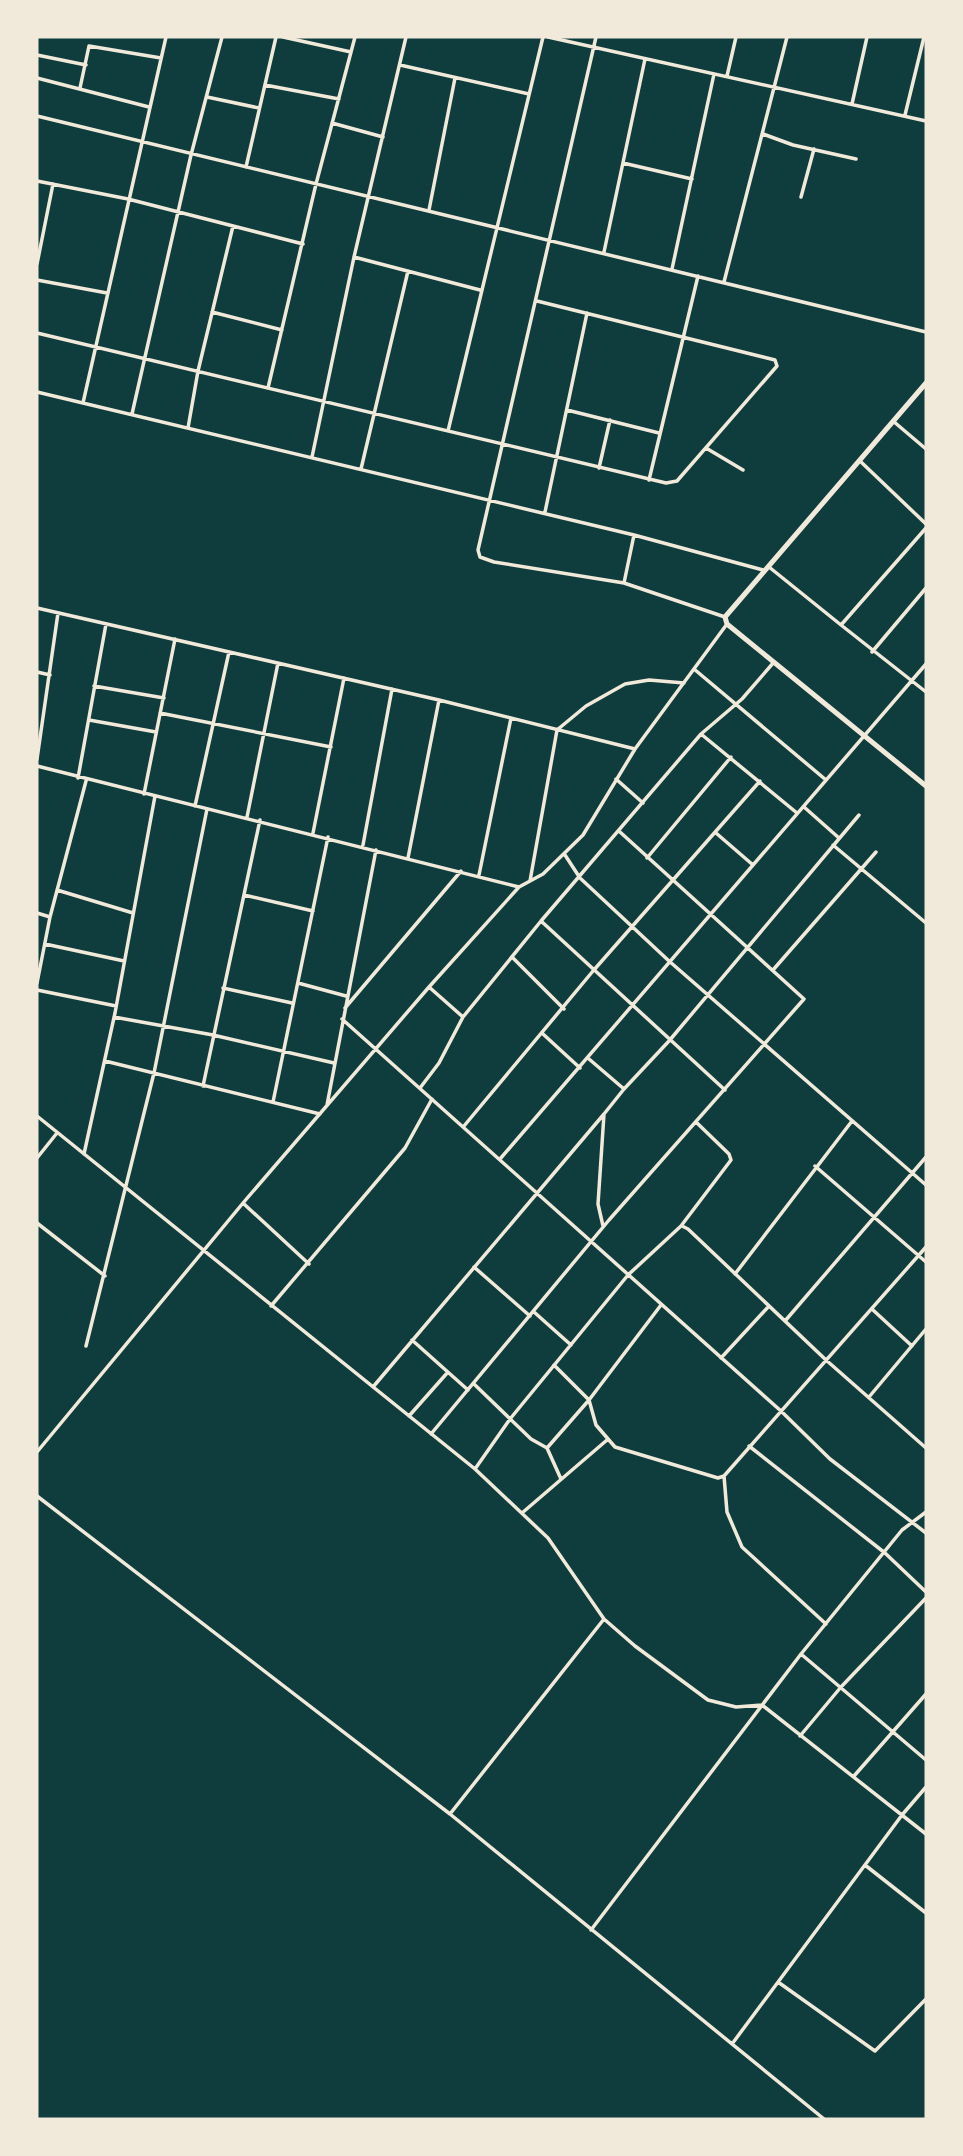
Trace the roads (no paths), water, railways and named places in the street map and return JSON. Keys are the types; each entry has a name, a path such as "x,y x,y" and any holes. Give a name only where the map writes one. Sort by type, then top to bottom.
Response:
{"main road":[{"path":"926,383 765,568 726,621 926,786"}],"street":[{"path":"80,88 90,37"},
{"path":"83,403 140,142 166,37"},
{"path":"132,414 191,155 222,37"},
{"path":"246,167 276,37"},
{"path":"283,37 351,52"},
{"path":"268,388 316,184 355,37"},
{"path":"312,457 354,257 406,37"},
{"path":"448,431 480,290 545,37 926,121"},
{"path":"37,1452 243,1203 429,987 519,887 565,855 583,835 635,749 726,621 624,583 480,557 478,550 596,37"},
{"path":"727,76 736,37"},
{"path":"724,282 788,37"},
{"path":"852,104 867,37"},
{"path":"905,115 923,37"},
{"path":"89,46 161,58"},
{"path":"37,55 86,65"},
{"path":"604,252 645,59"},
{"path":"400,65 529,94"},
{"path":"672,269 714,74"},
{"path":"37,78 149,107"},
{"path":"428,211 455,78"},
{"path":"265,85 339,99"},
{"path":"206,97 259,108"},
{"path":"37,116 926,332"},
{"path":"332,123 383,136"},
{"path":"763,134 793,145 856,159"},
{"path":"801,197 814,149"},
{"path":"623,163 692,179"},
{"path":"37,181 128,199 303,244"},
{"path":"37,264 53,184"},
{"path":"188,428 198,370 233,226"},
{"path":"354,257 480,290"},
{"path":"361,469 376,415 408,271"},
{"path":"649,480 698,276"},
{"path":"37,280 107,293"},
{"path":"37,333 649,480 675,482 776,369 778,362 537,300"},
{"path":"212,312 282,330"},
{"path":"545,512 587,313"},
{"path":"37,392 489,498 765,568 926,692"},
{"path":"567,410 659,433"},
{"path":"599,468 610,420"},
{"path":"892,421 926,449"},
{"path":"706,448 743,470"},
{"path":"841,625 926,526 859,459"},
{"path":"624,583 634,535"},
{"path":"872,652 926,588"},
{"path":"37,608 439,700 635,749"},
{"path":"37,759 58,613"},
{"path":"78,778 106,624"},
{"path":"144,794 175,639"},
{"path":"195,806 229,652"},
{"path":"420,1088 439,1063 463,1017 541,921 620,832 701,734 737,702 774,662"},
{"path":"247,817 278,663"},
{"path":"500,1159 589,1059 669,961 926,664"},
{"path":"694,669 737,702 826,780"},
{"path":"37,672 50,675"},
{"path":"313,833 344,678"},
{"path":"530,881 557,730 586,706 625,684 649,680 684,683"},
{"path":"94,686 163,698"},
{"path":"363,846 392,689"},
{"path":"408,858 439,700"},
{"path":"160,713 331,747"},
{"path":"479,875 511,718"},
{"path":"89,720 156,732"},
{"path":"701,734 797,814"},
{"path":"647,858 731,757"},
{"path":"37,766 313,833 519,887"},
{"path":"615,779 644,803"},
{"path":"37,983 50,917 86,780"},
{"path":"464,1126 593,971 760,781"},
{"path":"84,1154 114,1017 155,796"},
{"path":"803,807 839,838"},
{"path":"86,1346 154,1073 207,809"},
{"path":"373,1387 859,815"},
{"path":"203,1086 260,820"},
{"path":"431,1434 591,1242 804,999 620,832"},
{"path":"716,833 753,864"},
{"path":"273,1102 328,837"},
{"path":"833,845 926,923"},
{"path":"327,1105 376,850"},
{"path":"773,970 876,852"},
{"path":"565,855 580,878 631,927 926,1185"},
{"path":"343,1011 461,871"},
{"path":"57,890 133,913"},
{"path":"244,895 313,911"},
{"path":"37,913 50,917"},
{"path":"541,921 725,1090"},
{"path":"45,944 124,961"},
{"path":"512,957 564,1009"},
{"path":"298,983 346,996"},
{"path":"429,987 463,1017"},
{"path":"223,988 292,1003"},
{"path":"37,990 116,1006"},
{"path":"114,1017 213,1035 334,1063"},
{"path":"342,1019 464,1126 830,1459 926,1532"},
{"path":"543,1033 580,1068"},
{"path":"589,1059 624,1090"},
{"path":"105,1061 320,1114"},
{"path":"271,1306 405,1148 432,1099"},
{"path":"604,1114 598,1205 604,1227"},
{"path":"37,1116 475,1468 553,1545 604,1619 688,1688 708,1700 736,1707 762,1706 926,1834"},
{"path":"735,1273 814,1166 852,1121"},
{"path":"475,1468 510,1419 628,1275 681,1226 731,1160 729,1154 696,1122"},
{"path":"37,1158 57,1133"},
{"path":"785,1321 926,1157"},
{"path":"814,1166 926,1262"},
{"path":"243,1203 309,1264"},
{"path":"37,1223 104,1276"},
{"path":"681,1226 688,1228 825,1360 926,1448"},
{"path":"826,1624 742,1546 727,1512 724,1476 926,1247"},
{"path":"474,1267 570,1345"},
{"path":"547,1448 589,1400 662,1305"},
{"path":"721,1358 769,1306"},
{"path":"873,1310 912,1346"},
{"path":"869,1397 926,1329"},
{"path":"412,1340 468,1390"},
{"path":"554,1365 589,1400 596,1425 607,1440 629,1452 709,1476 724,1476"},
{"path":"408,1416 448,1372"},
{"path":"474,1384 531,1439 547,1448 561,1479"},
{"path":"522,1513 607,1440"},
{"path":"749,1446 884,1553 926,1592"},
{"path":"37,1496 450,1814 824,2119"},
{"path":"592,1930 801,1654 884,1553 913,1521 926,1512"},
{"path":"800,1736 841,1687 926,1598"},
{"path":"450,1814 604,1619"},
{"path":"801,1654 926,1760"},
{"path":"853,1777 926,1694"},
{"path":"732,2044 902,1815 926,1787"},
{"path":"865,1865 926,1913"},
{"path":"778,1982 875,2051 926,1999"}]}
